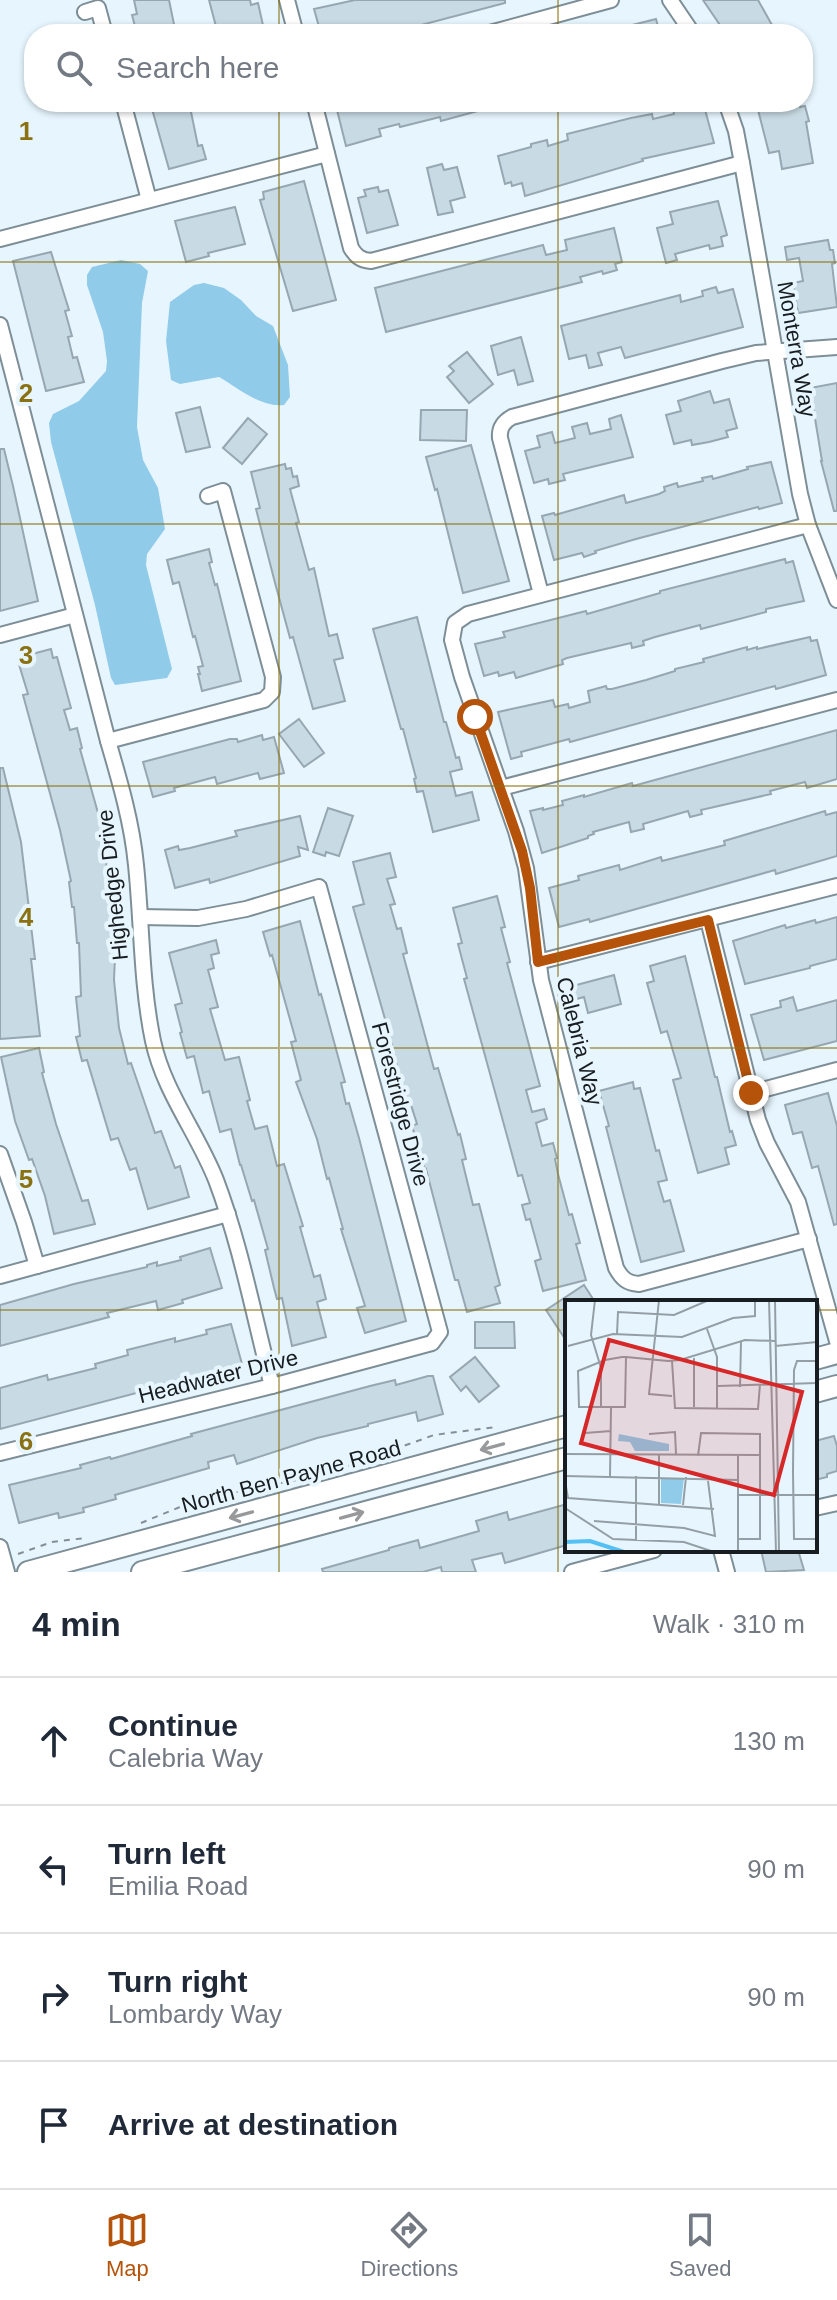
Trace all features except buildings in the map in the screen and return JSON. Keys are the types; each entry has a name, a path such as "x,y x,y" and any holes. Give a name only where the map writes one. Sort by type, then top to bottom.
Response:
{"street":[{"path":"287,0 293,24"},
{"path":"523,24 611,0"},
{"path":"670,0 686,24"},
{"path":"85,12 98,8 102,24"},
{"path":"126,112 149,200"},
{"path":"316,112 351,248 359,258 371,261 742,163"},
{"name":"Monterra Way","path":"729,112 742,163 800,494 808,525 837,600"},
{"path":"0,239 327,154"},
{"name":"Highedge Drive","path":"0,325 132,833 145,993 153,1043 163,1079 214,1176 228,1214 272,1386"},
{"path":"808,525 541,594 500,438 502,426 512,417 722,361 775,351 837,347"},
{"path":"108,741 264,700 272,692 273,677 223,491 208,496"},
{"name":"Calebria Way","path":"541,594 468,614 455,623 452,640 526,868 546,1001 616,1268 626,1281 639,1284 809,1239"},
{"path":"0,635 75,615"},
{"path":"501,788 837,700"},
{"path":"538,962 837,886"},
{"name":"Forestridge Drive","path":"140,917 198,918 246,909 319,887 440,1332"},
{"path":"708,920 762,1132 791,1187 837,1341"},
{"path":"751,1093 837,1070"},
{"path":"0,1154 37,1266"},
{"path":"0,1276 228,1214"},
{"name":"Headwater Drive","path":"0,1453 432,1343 440,1332"},
{"path":"817,1358 837,1353"},
{"path":"817,1391 837,1386"},
{"name":"North Ben Payne Road","path":"28,1572 565,1427"},
{"path":"142,1572 565,1459"},
{"path":"817,1508 837,1503"},
{"path":"0,1548 7,1572"},
{"path":"572,1572 647,1552"},
{"path":"722,1552 727,1572"}],"path":[{"path":"336,1471 434,1435 508,1425"},
{"path":"141,1523 197,1500 322,1474"},
{"path":"0,1548 8,1546 21,1554 52,1542 90,1538"}],"shaded area":[{"path":"121,260 140,264 148,271 142,303 137,427 143,460 158,488 165,529 147,554 146,565 172,669 167,678 115,685 51,442 49,423 53,414 79,401 106,371 103,332 87,285 87,275 92,267"},
{"path":"204,283 224,288 256,316 273,326 288,365 290,397 284,405 258,400 219,377 180,384 171,380 166,341 170,302 194,285"}],"route":[{"path":"475,717 522,851 530,888 538,962 708,920 751,1093"}]}
